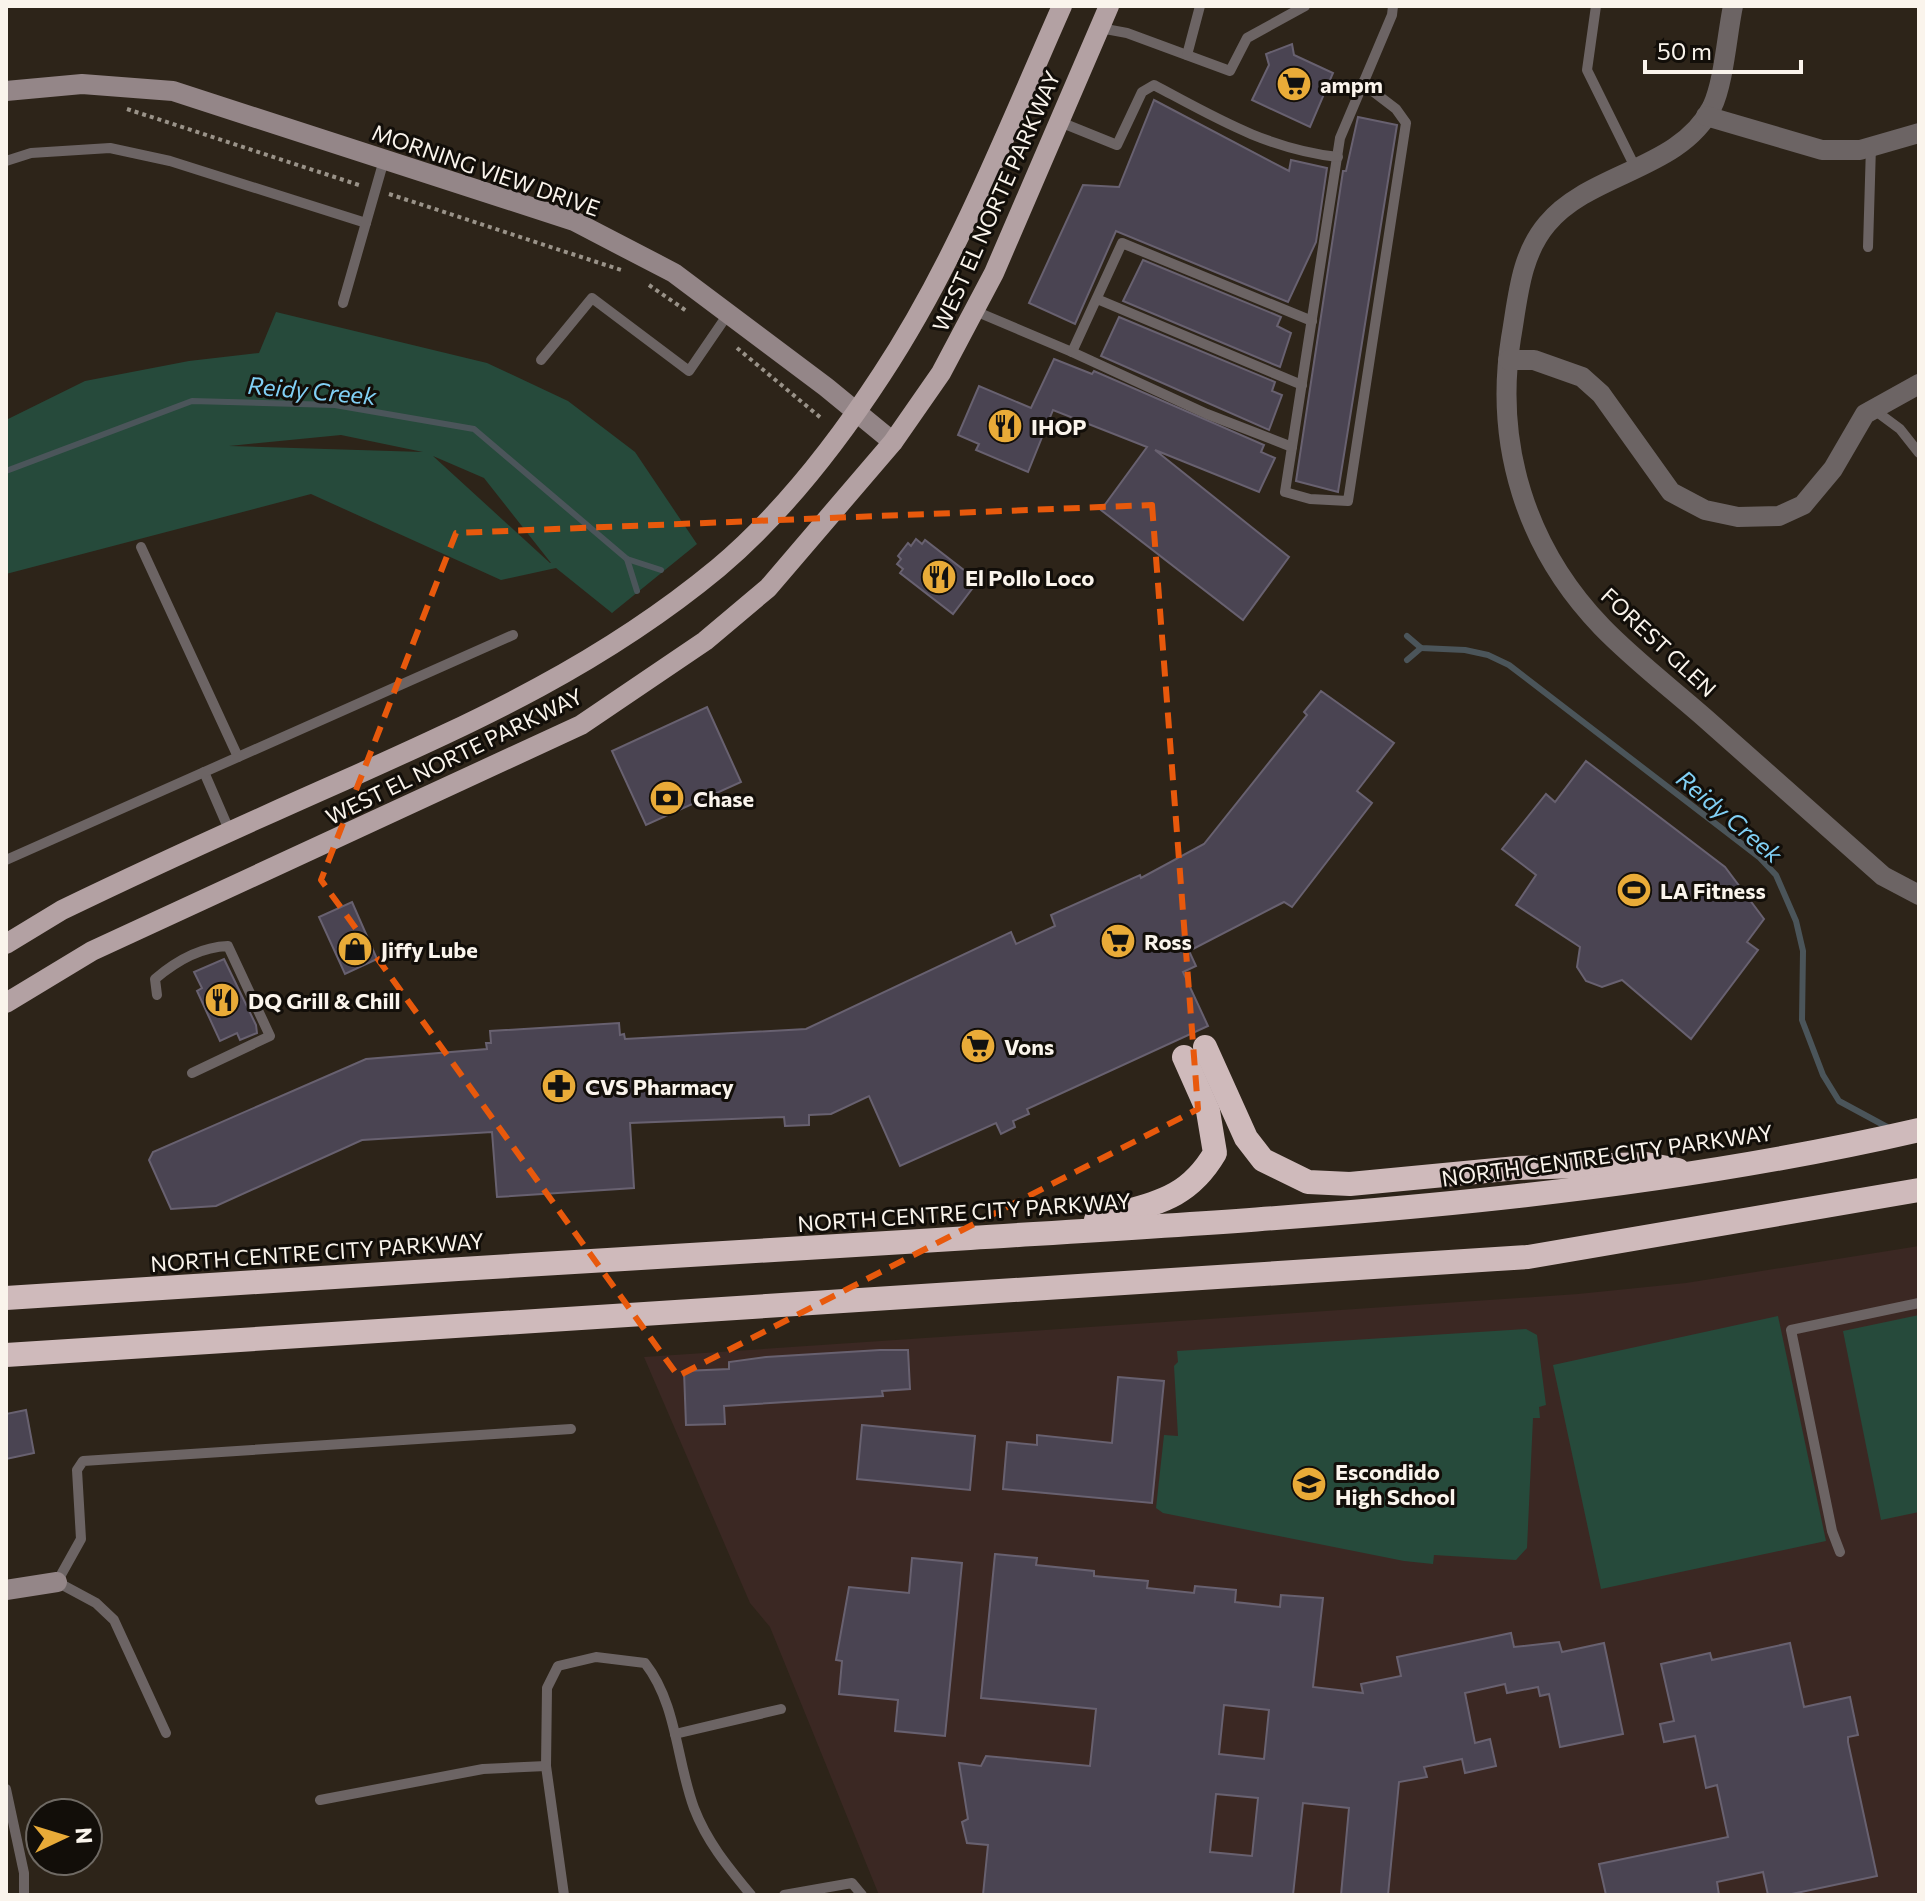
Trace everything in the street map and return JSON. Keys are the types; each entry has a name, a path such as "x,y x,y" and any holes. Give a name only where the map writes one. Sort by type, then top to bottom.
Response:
{"highway":[{"path":"1056,1233 1184,1192 1202,1175 1215,1153 1214,1134 1195,1052 1246,1138 1263,1160 1308,1182 1350,1184 1517,1168 1646,1164 1696,1174"},
{"name":"NORTH CENTRE CITY PARKWAY","path":"6,1298 1056,1233 1520,1198 1696,1174 1919,1130"},
{"path":"6,1355 1528,1257 1919,1190"}],"main road":[{"name":"WEST EL NORTE PARKWAY","path":"6,944 62,910 480,719 563,677 619,642 721,565 790,494 857,411 904,339 942,270 1062,6"},
{"name":"WEST EL NORTE PARKWAY","path":"6,1003 92,951 581,725 705,641 768,588 893,442 941,373 975,311 1109,6"}],"street":[{"name":"FOREST GLEN","path":"1733,6 1714,104 1690,136 1571,200 1547,223 1532,246 1521,275 1508,360 1506,428 1525,507 1561,578 1602,627 1871,866 1919,895"},
{"name":"MORNING VIEW DRIVE","path":"6,91 82,84 173,91 585,225 674,273 722,322 857,411 893,442"},
{"path":"1706,116 1822,150 1871,146 1919,133"},
{"path":"1508,360 1534,360 1582,377 1601,394 1671,492 1705,510 1738,517 1779,516 1803,505 1833,469 1865,414 1919,384"},
{"path":"6,1590 57,1582"}],"lane":[{"path":"1187,55 1200,6"},
{"path":"1100,28 1127,33 1230,71 1247,38 1305,6"},
{"path":"1362,83 1396,109 1406,123 1348,501 1310,499 1285,492 1338,157 1344,127 1393,6"},
{"path":"1596,6 1587,70 1635,167"},
{"path":"1060,122 1117,145 1142,92 1154,85 1263,141 1297,153 1338,157"},
{"path":"1868,247 1871,146"},
{"path":"6,161 31,153 110,148 170,161 366,223"},
{"path":"343,303 384,160"},
{"path":"1072,352 1122,243 1312,321"},
{"path":"541,360 592,298 689,371 722,322"},
{"path":"1097,299 1302,385"},
{"path":"975,311 1207,414 1292,447"},
{"path":"1873,409 1900,429 1919,453"},
{"path":"141,547 238,757"},
{"path":"6,860 513,635"},
{"path":"204,772 230,832"},
{"path":"157,995 155,979 173,963 214,947 228,946 270,1036 192,1073"},
{"path":"1840,1552 1832,1531 1791,1330 1919,1303"},
{"path":"166,1733 114,1620 96,1603 57,1582 81,1539 77,1470 83,1461 571,1429"},
{"path":"564,1895 546,1766 547,1688 558,1666 596,1657 645,1663 662,1685 693,1806 709,1843 751,1895"},
{"path":"675,1734 781,1709"},
{"path":"320,1800 483,1769 546,1766"},
{"path":"6,1789 24,1873 24,1895"},
{"path":"784,1895 852,1883 862,1895"}],"path":[{"path":"122,107 633,274"},
{"path":"645,282 722,322 821,418"}],"highlighted area":[{"path":"1152,505 1198,1109 678,1376 321,880 456,533"}],"shaded area":[{"name":"Escondido High School","path":"1919,1246 1919,1895 879,1895 770,1627 750,1603 644,1357 1578,1294 1686,1283"}],"green space":[{"path":"276,312 487,363 568,401 635,452 697,544 612,613 556,568 501,580 311,494 6,574 6,420 85,381 189,361 259,353","holes":["341,435 423,452 229,446","433,456 484,478 551,563 550,563"]},
{"path":"1919,1315 1919,1512 1881,1520 1843,1331"},
{"path":"1778,1316 1826,1541 1601,1589 1553,1365"},
{"path":"1526,1329 1537,1335 1546,1405 1539,1407 1540,1418 1533,1418 1527,1548 1516,1560 1434,1555 1433,1564 1404,1561 1163,1513 1156,1508 1164,1435 1178,1436 1174,1366 1178,1362 1177,1351"}],"building":[{"path":"1292,44 1294,55 1333,73 1310,127 1252,100 1269,65 1266,54"},
{"path":"1154,100 1289,171 1291,160 1327,168 1316,242 1288,302 1116,231 1075,324 1029,303 1083,185 1119,187"},
{"path":"1358,117 1397,125 1338,492 1296,481 1343,171 1346,171"},
{"path":"1143,260 1281,317 1277,326 1291,333 1280,367 1123,301"},
{"path":"1119,317 1275,382 1272,391 1282,395 1269,430 1101,356"},
{"path":"1054,359 1092,374 1094,371 1264,445 1261,452 1275,458 1259,492 1155,450 1289,557 1243,620 1101,510 1147,447 1053,410 1028,472 976,450 979,444 958,435 979,386 1031,408"},
{"name":"El Pollo Loco","path":"916,539 922,544 925,540 978,581 953,614 900,573 903,569 897,564 901,559 898,556 908,543 911,546"},
{"path":"1321,691 1394,743 1357,791 1372,803 1292,907 1284,902 1189,951 1196,966 1183,972 1208,1026 1027,1109 1029,1114 1013,1121 1015,1127 1001,1134 996,1123 900,1166 869,1096 831,1114 809,1115 809,1125 785,1126 784,1117 630,1123 634,1188 497,1197 492,1132 362,1140 216,1206 171,1209 149,1160 153,1152 366,1059 487,1049 486,1043 491,1043 490,1031 619,1023 620,1035 624,1034 625,1039 806,1029 1011,932 1016,944 1055,926 1051,915 1140,875 1141,878 1204,844 1307,715 1304,712"},
{"path":"707,707 741,782 646,825 612,751"},
{"name":"LA Fitness","path":"1586,761 1725,867 1764,919 1747,942 1758,950 1691,1039 1622,980 1602,987 1586,981 1577,967 1580,947 1516,905 1536,875 1502,849 1546,794 1555,802"},
{"path":"352,902 377,959 345,974 319,917"},
{"name":"DQ Grill & Chill","path":"224,959 256,1025 257,1033 240,1040 237,1033 220,1041 197,991 202,988 194,972"},
{"path":"908,1350 910,1389 882,1391 883,1396 724,1406 725,1424 686,1425 684,1371 729,1369 729,1362 766,1357"},
{"path":"1118,1377 1164,1381 1152,1503 1003,1489 1007,1442 1037,1445 1037,1435 1112,1443"},
{"path":"26,1410 34,1453 6,1459 6,1414"},
{"path":"862,1425 975,1436 970,1490 857,1479"},
{"path":"995,1554 1037,1558 1036,1565 1094,1571 1094,1576 1148,1581 1147,1588 1194,1593 1195,1586 1236,1590 1235,1602 1280,1607 1281,1595 1323,1598 1313,1687 1363,1693 1361,1684 1401,1676 1397,1657 1511,1633 1514,1647 1559,1642 1562,1652 1604,1643 1623,1734 1560,1747 1549,1694 1540,1696 1538,1687 1507,1693 1505,1684 1465,1693 1475,1743 1490,1739 1496,1766 1465,1773 1462,1759 1424,1767 1427,1777 1399,1782 1388,1895 1341,1895 1349,1808 1303,1803 1293,1895 983,1895 988,1845 967,1843 962,1822 968,1819 959,1763 981,1766 986,1756 1090,1766 1096,1709 981,1698","holes":["1224,1705 1269,1710 1264,1759 1219,1754","1216,1794 1258,1798 1252,1856 1210,1852"]},
{"path":"912,1558 962,1563 945,1736 895,1731 898,1700 839,1694 842,1661 836,1660 849,1587 909,1593"},
{"path":"1790,1643 1804,1707 1850,1697 1858,1735 1848,1737 1848,1742 1877,1876 1787,1895 1768,1895 1763,1872 1717,1882 1719,1895 1606,1895 1599,1864 1728,1837 1717,1785 1706,1788 1695,1736 1664,1742 1660,1724 1674,1721 1661,1664 1710,1653 1712,1660"}],"waterway":[{"name":"Reidy Creek","path":"6,471 192,401 335,405 474,429 627,559 661,570"},
{"name":"Reidy Creek","path":"627,559 637,591"},
{"name":"Reidy Creek","path":"1407,636 1421,648 1465,650 1488,655 1509,665 1759,857 1776,875 1796,921 1803,951 1802,1020 1823,1075 1839,1101 1889,1128"},
{"name":"Reidy Creek","path":"1407,660 1421,648"}],"place":[{"name":"ampm","path":"1294,84"},
{"name":"IHOP","path":"1005,426"},
{"name":"El Pollo Loco","path":"939,577"},
{"name":"Chase","path":"667,798"},
{"name":"LA Fitness","path":"1634,890"},
{"name":"Ross","path":"1118,941"},
{"name":"Jiffy Lube","path":"355,949"},
{"name":"DQ Grill & Chill","path":"222,1000"},
{"name":"Vons","path":"978,1046"},
{"name":"CVS Pharmacy","path":"559,1086"},
{"name":"Escondido High School","path":"1309,1484"}]}
